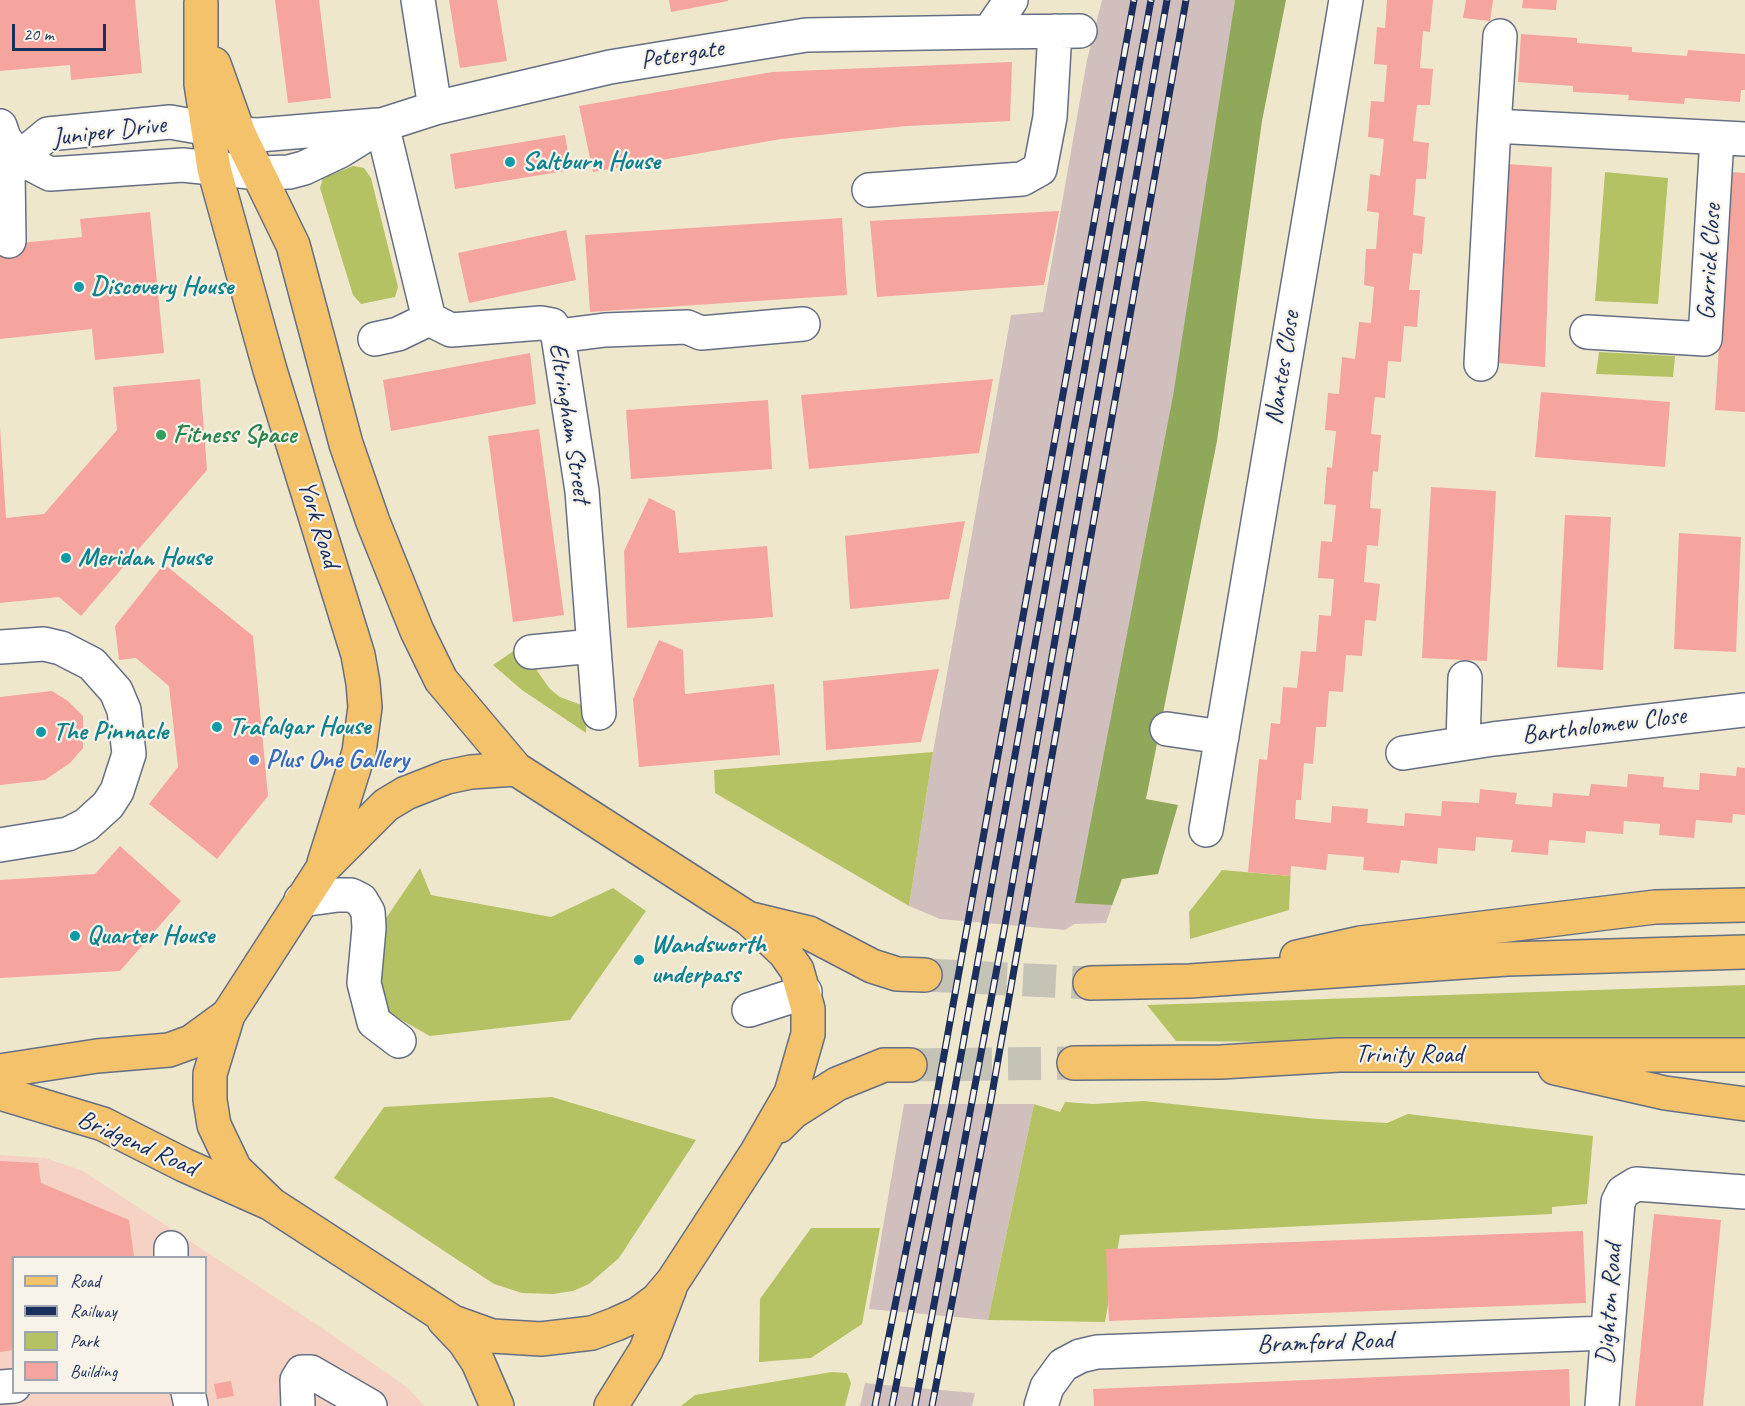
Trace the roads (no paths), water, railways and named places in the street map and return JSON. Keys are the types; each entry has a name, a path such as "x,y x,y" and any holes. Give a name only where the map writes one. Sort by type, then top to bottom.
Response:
{"main road":[{"name":"York Road","path":"200,2 201,84 206,129 214,169 270,370 355,645 363,682 365,707 359,752 323,868"},
{"name":"York Road","path":"200,2 218,82 239,134 296,253 346,444 370,513 417,631 441,680 516,769 749,919"},
{"path":"516,769 471,772 447,777 406,793 386,805 323,868 301,900 228,1015 210,1074 214,1125 235,1169 271,1204 434,1311 470,1330 492,1336 516,1339 567,1337 592,1333 638,1314 657,1300 673,1281 757,1152 791,1093 802,1062 808,1034 805,992 797,970 785,953 749,919"},
{"path":"1190,981 1360,943 1655,908 1745,905"},
{"path":"749,919 809,933 872,966 897,974 925,975"},
{"path":"1090,983 1190,981 1507,959 1745,952"},
{"path":"0,1071 97,1056 169,1050 190,1042 228,1015"},
{"name":"Trinity Road","path":"1074,1063 1221,1062 1339,1055 1745,1055"},
{"path":"1497,1056 1665,1093 1745,1104"},
{"path":"757,1152 793,1112 814,1097 837,1084 884,1065 910,1065"},
{"name":"Bridgend Road","path":"0,1093 103,1124 184,1165 271,1204"},
{"path":"611,1406 646,1350 673,1281"},
{"path":"434,1311 464,1341 478,1362 497,1406"}],"street":[{"path":"418,0 435,108"},
{"path":"989,32 1011,0"},
{"name":"Nantes Close","path":"1206,830 1346,0"},
{"name":"Petergate","path":"214,169 259,173 289,172 304,168 340,151 382,125 435,108 610,67 807,35 1067,31 1040,170 1022,179 869,190"},
{"path":"1481,364 1500,36"},
{"name":"Juniper Drive","path":"10,158 48,134 170,122 239,134"},
{"path":"375,339 398,334 429,319 382,125"},
{"name":"Petergate","path":"239,134 382,125"},
{"path":"0,126 10,158 8,172 9,241"},
{"name":"Garrick Close","path":"1494,126 1731,138 1705,339 1587,332"},
{"name":"Juniper Drive","path":"10,158 50,174 183,165 214,169"},
{"name":"Eltringham Street","path":"429,319 451,330 541,323 552,325 558,336 582,491 599,713"},
{"path":"558,336 605,330 687,327 701,333 803,324"},
{"path":"0,647 44,644 61,648 92,664 105,676 120,701 128,731 129,754 117,791 108,806 86,825 68,834 0,845"},
{"path":"531,652 593,646"},
{"path":"1463,743 1465,678"},
{"name":"Bartholomew Close","path":"1403,753 1463,743 1745,710"},
{"path":"1167,729 1222,737"},
{"path":"301,900 351,895 361,900 368,912 369,928 364,983 374,1022 399,1041"},
{"path":"749,1010 805,992"},
{"name":"Dighton Road","path":"1602,1406 1618,1202 1623,1192 1636,1184 1745,1192"},
{"name":"Bramford Road","path":"1046,1392 1072,1359 1097,1352 1607,1334"},
{"path":"298,1406 297,1380 302,1372 311,1372 370,1406"}],"tunnel":[{"path":"925,975 1090,983"},
{"path":"910,1065 1074,1063"}],"railway":[{"path":"875,1406 935,1105 1134,0"},
{"path":"892,1406 952,1105 1151,0"},
{"path":"915,1406 1005,925 1167,0"},
{"path":"932,1406 990,1105 1186,0"}],"place":[{"name":"Saltburn House","path":"510,162"},
{"name":"Discovery House","path":"79,287"},
{"name":"Fitness Space","path":"161,435"},
{"name":"Meridan House","path":"66,558"},
{"name":"Trafalgar House","path":"217,727"},
{"name":"The Pinnacle","path":"41,732"},
{"name":"Plus One Gallery","path":"254,760"},
{"name":"Quarter House","path":"75,936"},
{"name":"Wandsworth underpass","path":"639,960"}]}
